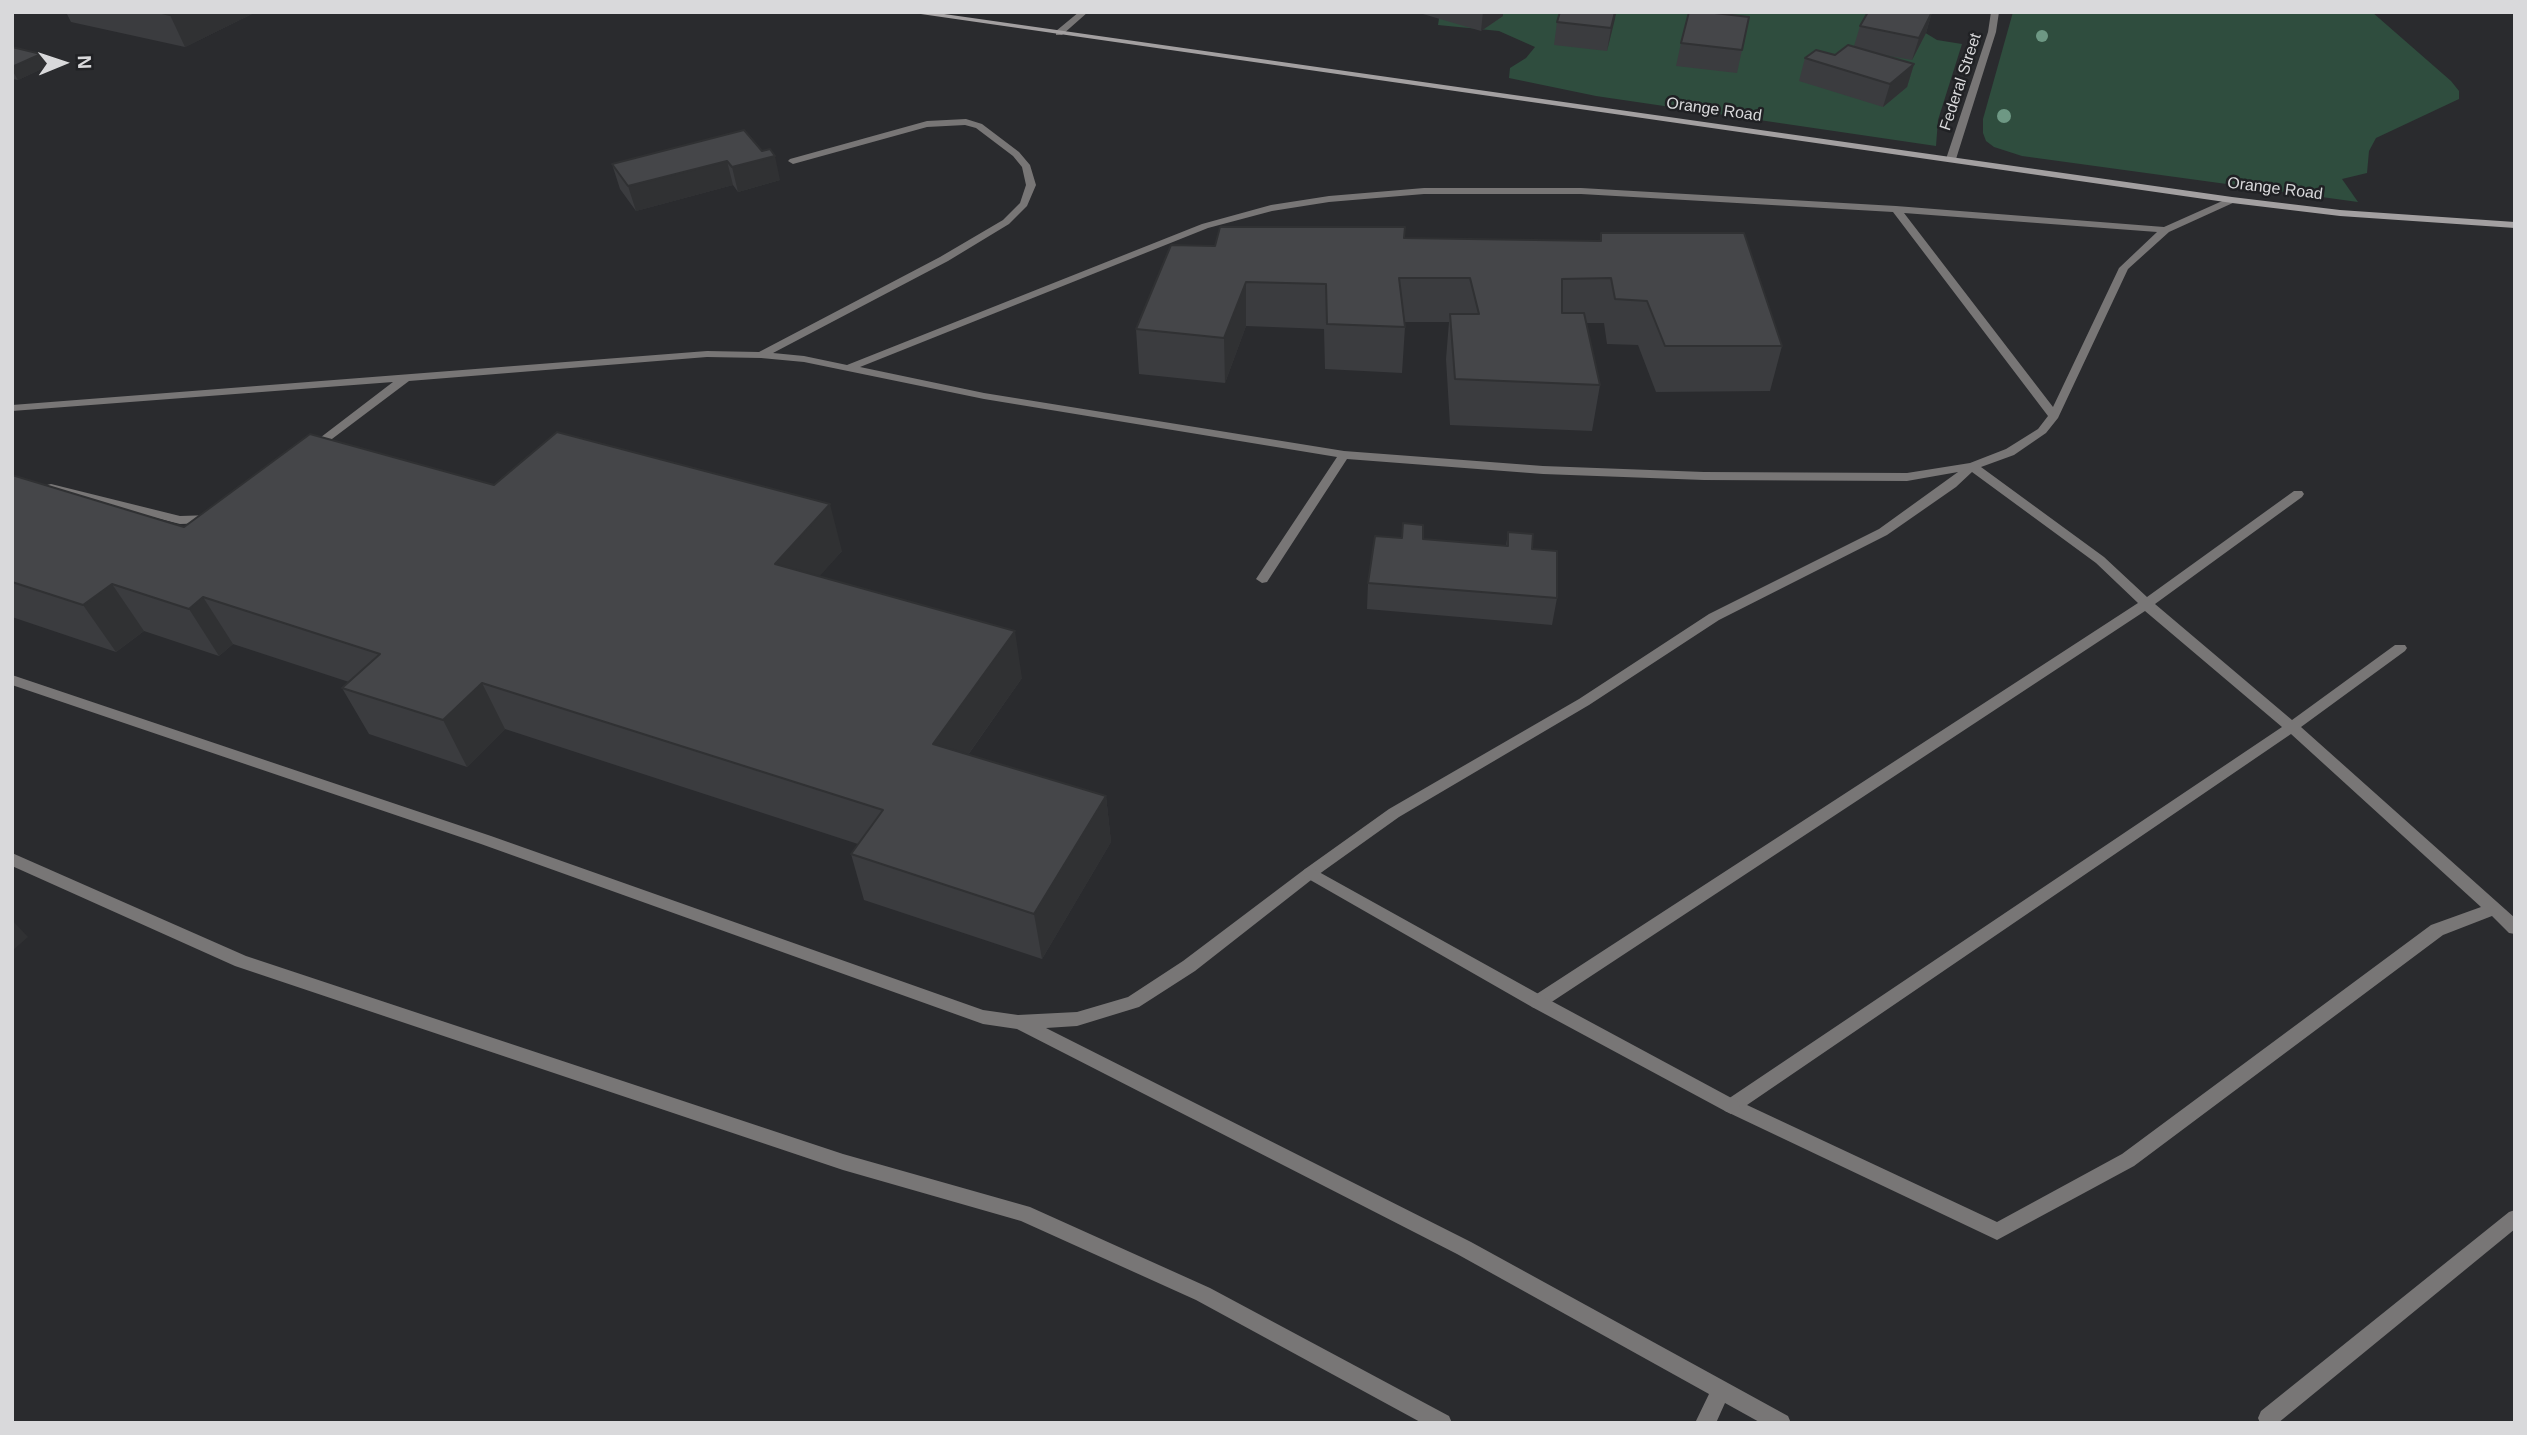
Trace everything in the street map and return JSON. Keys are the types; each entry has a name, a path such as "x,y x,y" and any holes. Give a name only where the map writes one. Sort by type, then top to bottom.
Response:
{"main road":[{"name":"Orange Road","path":"911,12 2232,200 2340,213 2515,225"}],"street":[{"path":"1059,33 1084,12"},
{"name":"Federal Street","path":"1951,159 1992,32 1995,12"},
{"path":"761,355 944,259 1006,222 1024,204 1031,185 1027,167 1016,154 979,126 966,122 927,124 793,161"},
{"path":"849,368 1205,226 1271,208 1329,199 1511,189 1896,209 2165,230"},
{"path":"12,408 707,354 761,355 849,368 984,396 1344,455 1543,470 1704,476 1907,477 1972,466 2010,452 2042,431 2054,416 2124,268 2165,230 2232,200"},
{"path":"1896,209 2054,416"},
{"path":"297,462 405,378"},
{"path":"1262,579 1344,455"},
{"path":"1972,466 2099,560 2146,604 2292,727 2515,928"},
{"path":"12,680 499,845 983,1017 1018,1021 1077,1019 1133,1002 1189,966 1310,873 1394,813 1584,702 1714,617 1883,532 1952,484 1972,466"},
{"path":"38,485 180,520 211,519 222,514"},
{"path":"1538,1002 2146,604 2298,494"},
{"path":"1731,1106 2292,727 2400,648"},
{"path":"12,859 241,961 843,1162 1024,1213 1203,1294 1442,1423"},
{"path":"1310,873 1538,1002 1731,1106 1997,1231 2128,1160 2437,930 2494,909"},
{"path":"1018,1021 1464,1248 1781,1423"},
{"path":"2268,1418 2515,1218"},
{"path":"1705,1423 1721,1390"}],"green space":[{"path":"1440,12 1891,12 1937,40 1962,44 1938,120 1936,146 1596,96 1509,78 1510,68 1526,58 1535,47 1499,31 1438,25"},
{"path":"2013,12 2372,12 2451,81 2459,91 2459,99 2376,138 2369,151 2367,173 2342,179 2358,202 2022,156 1994,147 1986,141 1983,133 1983,119"}],"building":[{"path":"1560,12 1615,12 1611,28 1557,22"},
{"path":"1689,12 1749,17 1742,50 1681,43"},
{"path":"1868,12 1932,12 1919,38 1860,26"},
{"path":"1848,45 1914,64 1890,84 1805,58 1816,50 1835,55"},
{"path":"12,47 41,54 12,67"},
{"path":"744,130 762,151 770,149 775,156 732,167 727,161 628,186 612,164"},
{"path":"1220,227 1405,227 1404,238 1601,241 1601,233 1744,233 1782,346 1665,346 1647,301 1615,299 1611,278 1562,279 1562,313 1584,313 1600,385 1455,379 1450,314 1479,314 1470,278 1399,278 1405,327 1327,324 1326,284 1246,282 1224,338 1136,329 1171,245 1215,246"},
{"path":"557,432 830,504 775,564 1015,631 933,744 1106,796 1034,914 851,854 883,810 482,683 443,720 342,688 380,654 203,597 189,609 112,584 83,605 12,582 12,475 184,527 310,434 494,485"},
{"path":"1403,523 1423,525 1423,539 1508,546 1508,532 1533,534 1532,549 1557,551 1557,598 1368,583 1375,536 1402,538"}]}
